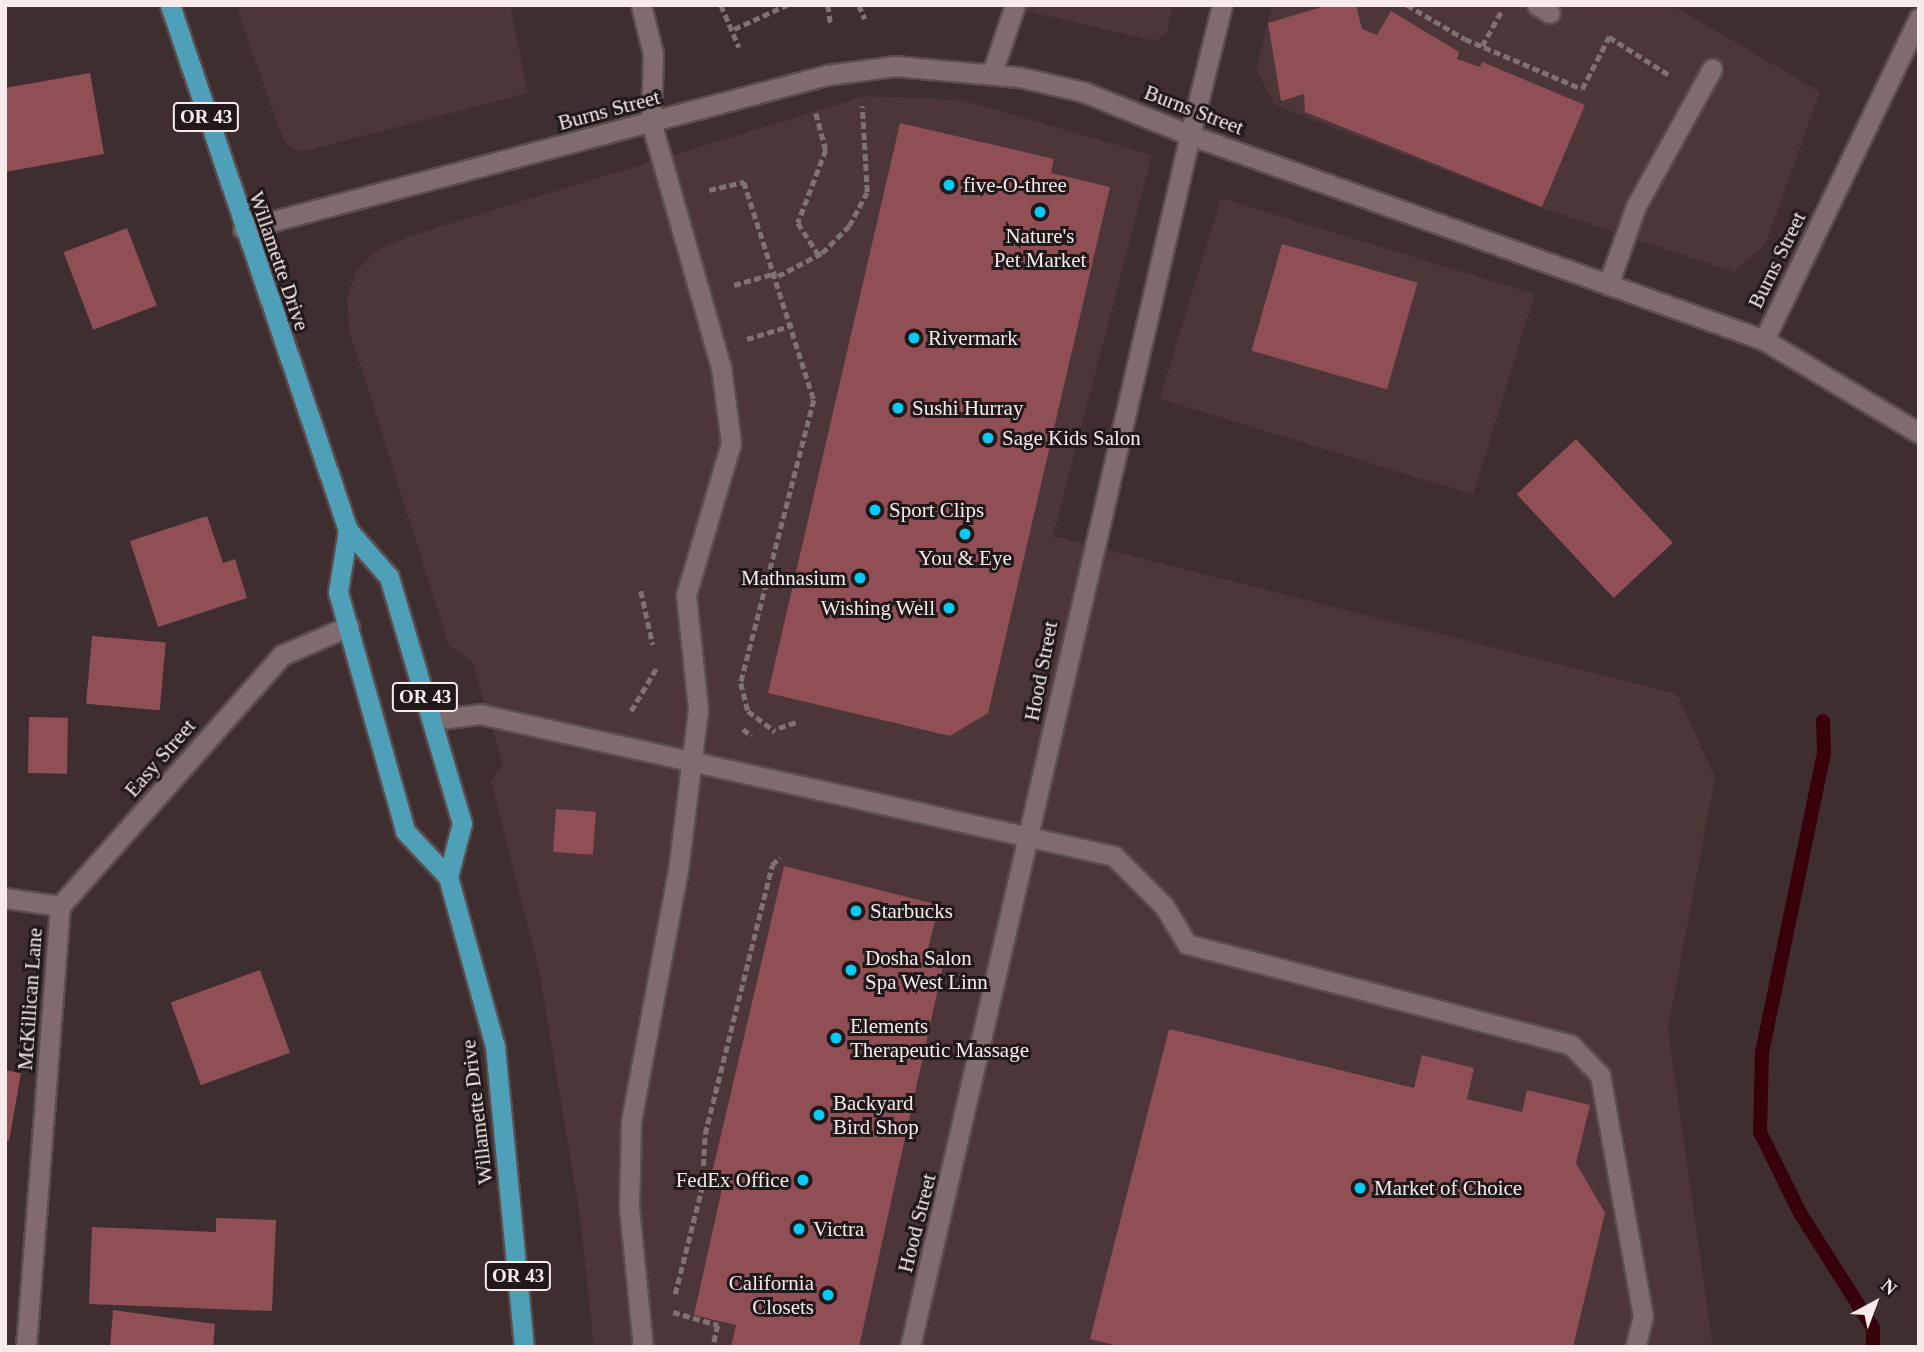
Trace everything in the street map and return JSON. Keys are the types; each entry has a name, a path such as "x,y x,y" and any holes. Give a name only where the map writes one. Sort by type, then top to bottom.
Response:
{"main road":[{"name":"Willamette Drive","path":"170,5 243,229 348,530 389,576 462,823 448,877"},
{"name":"Willamette Drive","path":"348,530 338,592 405,831 448,877 495,1046 524,1347"}],"street":[{"path":"641,5 653,54 651,122 729,401 731,443 686,596 687,633 699,674 687,761 678,870 631,1122 629,1207 643,1347"},
{"path":"992,73 1015,5"},
{"name":"Hood Street","path":"910,1347 1030,840 1076,614 1222,5"},
{"name":"Burns Street","path":"243,229 827,75 895,66 992,73 1084,92 1190,135 1764,340 1919,18"},
{"path":"1608,285 1636,206 1712,69"},
{"path":"1764,340 1919,433"},
{"name":"Easy Street","path":"60,906 282,655 349,626"},
{"path":"432,720 480,714 1030,840 1115,856 1164,906 1187,944 1571,1045 1588,1056 1600,1074 1643,1316 1635,1347"},
{"path":"5,898 60,906"},
{"name":"McKillican Lane","path":"26,1347 60,906"}],"path":[{"path":"721,5 734,29 739,47"},
{"path":"734,29 787,5"},
{"path":"828,5 831,26"},
{"path":"859,5 865,19"},
{"path":"1407,5 1482,46 1583,89 1609,37 1676,79"},
{"path":"1482,46 1503,10"},
{"path":"727,287 777,274 819,255 849,226 867,192 862,106"},
{"path":"816,112 826,150 798,222 819,255"},
{"path":"707,182 710,194 744,182 777,274 814,400 741,683 748,712 777,729 799,721"},
{"path":"743,340 793,325"},
{"path":"631,711 658,665 641,591"},
{"path":"743,729 752,736"},
{"path":"713,1347 718,1325 671,1311 702,1187 705,1134 772,865 780,857"}],"shaded area":[{"path":"236,5 510,5 528,93 301,152 287,145 277,123"},
{"path":"1000,5 1173,5 1167,32 1156,41"},
{"path":"1272,5 1672,5 1820,92 1766,243 1734,272 1542,208 1275,105 1256,70"},
{"path":"865,96 962,100 1152,155 1053,536 1677,694 1715,777 1668,1029 1713,1347 594,1347 580,1216 539,970 491,781 503,765 472,661 449,646 349,329 347,299 356,272 374,252 409,236"},
{"path":"1221,198 1535,294 1473,495 1160,399"}],"building":[{"path":"1328,5 1356,5 1362,29 1377,35 1391,11 1459,52 1457,59 1480,67 1482,62 1585,105 1542,207 1305,112 1304,94 1281,101 1268,23"},
{"path":"90,73 104,154 5,172 5,88"},
{"path":"900,123 1054,159 1051,173 1110,187 988,713 950,736 768,693"},
{"path":"127,228 157,305 93,330 64,252"},
{"path":"1282,244 1418,283 1387,390 1251,351"},
{"path":"1576,439 1673,543 1614,598 1517,494"},
{"path":"207,516 223,563 235,559 247,598 158,627 130,541"},
{"path":"92,636 166,642 160,710 86,704"},
{"path":"29,717 68,718 67,774 28,773"},
{"path":"556,809 596,812 593,855 553,852"},
{"path":"784,866 939,905 927,953 945,957 859,1347 731,1347 736,1325 694,1315 723,1184 710,1182"},
{"path":"260,970 290,1053 201,1085 171,1002"},
{"name":"Market of Choice","path":"1169,1029 1414,1088 1422,1055 1474,1068 1467,1099 1522,1112 1527,1090 1590,1105 1576,1163 1605,1213 1573,1347 1122,1347 1090,1339"},
{"path":"5,1070 21,1073 9,1141 5,1141"},
{"path":"216,1218 276,1220 272,1311 89,1304 92,1227 216,1232"},
{"path":"113,1310 215,1324 213,1347 110,1347"}],"waterway":[{"path":"1823,721 1824,753 1762,1052 1760,1132 1800,1213 1873,1328 1873,1347"}],"place":[{"name":"five-O-three","path":"949,185"},
{"name":"Nature's Pet Market","path":"1040,212"},
{"name":"Rivermark","path":"914,338"},
{"name":"Sushi Hurray","path":"898,408"},
{"name":"Sage Kids Salon","path":"988,438"},
{"name":"Sport Clips","path":"875,510"},
{"name":"You & Eye","path":"965,534"},
{"name":"Mathnasium","path":"860,578"},
{"name":"Wishing Well","path":"949,608"},
{"name":"Starbucks","path":"856,911"},
{"name":"Dosha Salon Spa West Linn","path":"851,970"},
{"name":"Elements Therapeutic Massage","path":"836,1038"},
{"name":"Backyard Bird Shop","path":"819,1115"},
{"name":"FedEx Office","path":"803,1180"},
{"name":"Market of Choice","path":"1360,1188"},
{"name":"Victra","path":"799,1229"},
{"name":"California Closets","path":"828,1295"}]}
